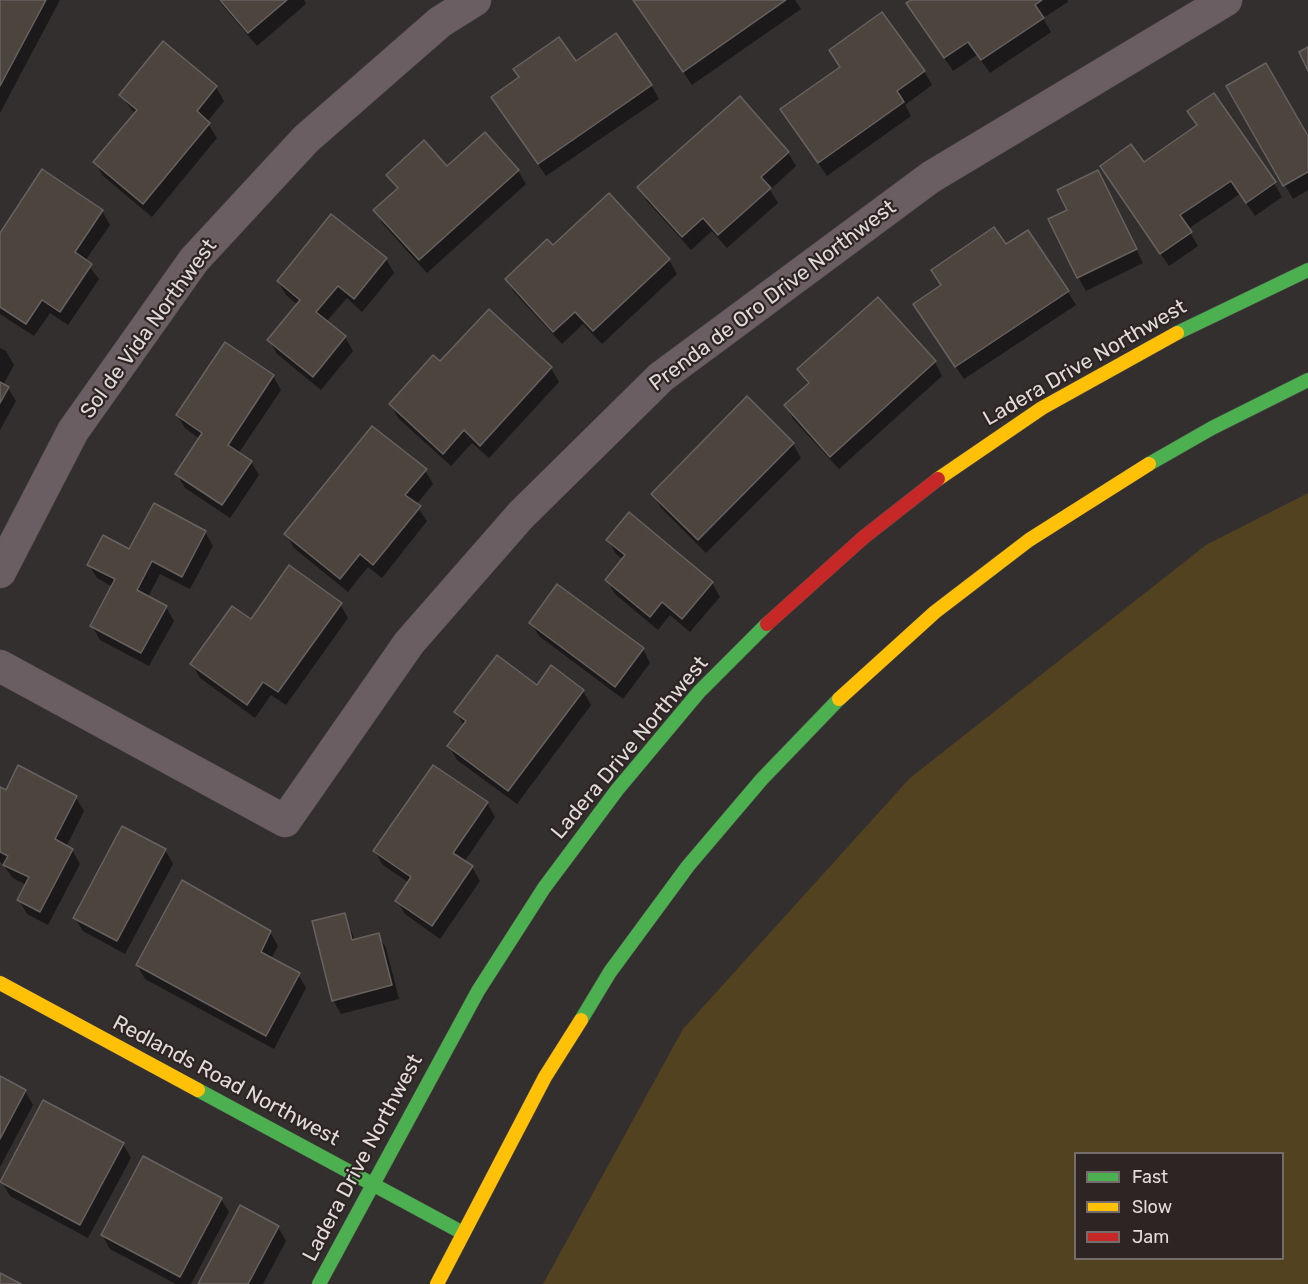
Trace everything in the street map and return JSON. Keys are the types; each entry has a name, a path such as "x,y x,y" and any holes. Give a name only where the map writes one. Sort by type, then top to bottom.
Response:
{"street":[{"name":"Sol de Vida Northwest","path":"0,572 73,431 194,260 306,140 432,11 475,0"},
{"name":"Prenda de Oro Drive Northwest","path":"0,666 285,821 409,643 521,515 661,377 931,177 1226,0"},
{"name":"Ladera Drive Northwest","path":"319,1284 478,991 544,888 617,790 699,692 781,610 864,537 952,468 1042,408 1148,346 1308,270"},
{"path":"437,1284 545,1077 610,972 710,840 762,779 852,686 935,612 1059,520 1107,488 1193,439 1308,380"},
{"name":"Redlands Road Northwest","path":"0,983 464,1233"}],"shaded area":[{"path":"1308,493 1308,1284 543,1284 683,1029 910,778 1206,545"}],"building":[{"path":"0,0 46,0 0,86"},
{"path":"220,0 287,0 248,33"},
{"path":"633,0 786,0 683,72"},
{"path":"911,0 1042,0 1035,5 1044,18 981,60 968,42 944,58 906,3"},
{"path":"882,12 925,71 897,91 904,102 818,163 780,109 840,67 829,50"},
{"path":"616,33 652,85 538,164 491,97 519,77 513,69 559,37 576,61"},
{"path":"163,41 217,86 197,111 210,123 143,204 93,162 137,110 119,95"},
{"path":"1308,47 1308,71 1299,52"},
{"path":"1266,63 1308,136 1308,172 1283,186 1226,86"},
{"path":"1214,93 1276,182 1246,203 1231,181 1180,215 1192,232 1160,254 1100,166 1131,144 1144,162 1197,125 1187,111"},
{"path":"740,96 789,152 761,177 771,188 718,235 703,218 682,237 637,187"},
{"path":"485,132 519,170 419,260 373,210 398,188 386,175 424,140 447,166"},
{"path":"42,169 103,210 75,252 92,264 60,312 42,300 26,324 0,307 0,233"},
{"path":"1098,170 1137,249 1077,278 1048,219 1067,210 1057,190"},
{"path":"609,193 670,259 593,331 575,312 553,332 505,279 547,239 553,245"},
{"path":"331,214 387,258 354,299 338,286 316,312 346,336 313,377 267,340 300,300 277,281"},
{"path":"994,227 1006,244 1028,230 1069,291 955,367 913,304 941,285 931,270"},
{"path":"878,297 936,361 830,457 784,405 809,383 797,369"},
{"path":"489,309 552,367 480,446 464,430 443,454 389,404 433,355 440,361"},
{"path":"225,342 274,375 228,445 252,461 222,505 175,474 202,433 176,415"},
{"path":"0,382 9,387 0,403"},
{"path":"747,396 794,443 698,540 651,494"},
{"path":"372,426 427,469 405,495 421,506 373,565 360,554 340,579 284,534"},
{"path":"154,503 206,531 182,577 152,561 137,590 167,606 141,653 90,626 115,579 87,565 103,535 129,549"},
{"path":"629,512 713,582 682,619 662,602 650,617 605,580 625,555 606,540"},
{"path":"289,565 342,603 278,692 263,682 247,705 190,664 232,606 251,619"},
{"path":"557,584 644,648 615,687 529,623"},
{"path":"497,655 537,685 551,665 584,690 508,791 447,746 466,721 454,712"},
{"path":"18,765 77,796 55,839 73,849 40,912 17,900 29,877 3,865 8,856 0,852 0,787 6,790"},
{"path":"433,765 488,802 453,853 473,866 432,926 395,901 411,877 373,851"},
{"path":"122,826 166,849 117,941 73,918"},
{"path":"182,880 271,931 261,952 300,973 266,1036 136,965"},
{"path":"345,913 352,940 379,933 392,985 332,1001 312,921"},
{"path":"0,1076 26,1090 0,1139"},
{"path":"43,1100 124,1143 80,1225 0,1182"},
{"path":"143,1156 222,1198 180,1277 101,1235"},
{"path":"240,1205 279,1226 248,1284 198,1284"},
{"path":"0,1273 21,1284 0,1284"}],"traffic: fast":[{"path":"1177,333 1308,270"},
{"path":"1149,464 1212,428 1308,380"},
{"path":"319,1284 478,991 544,888 617,790 699,692 767,624"},
{"path":"581,1020 610,972 688,866 762,779 839,699"},
{"path":"198,1090 463,1233"}],"traffic: slow":[{"path":"938,479 1042,408 1177,333"},
{"path":"839,699 935,612 1029,540 1149,464"},
{"path":"0,983 198,1090"},
{"path":"437,1284 545,1077 581,1020"}],"traffic: jam":[{"path":"767,624 864,537 938,479"}]}
